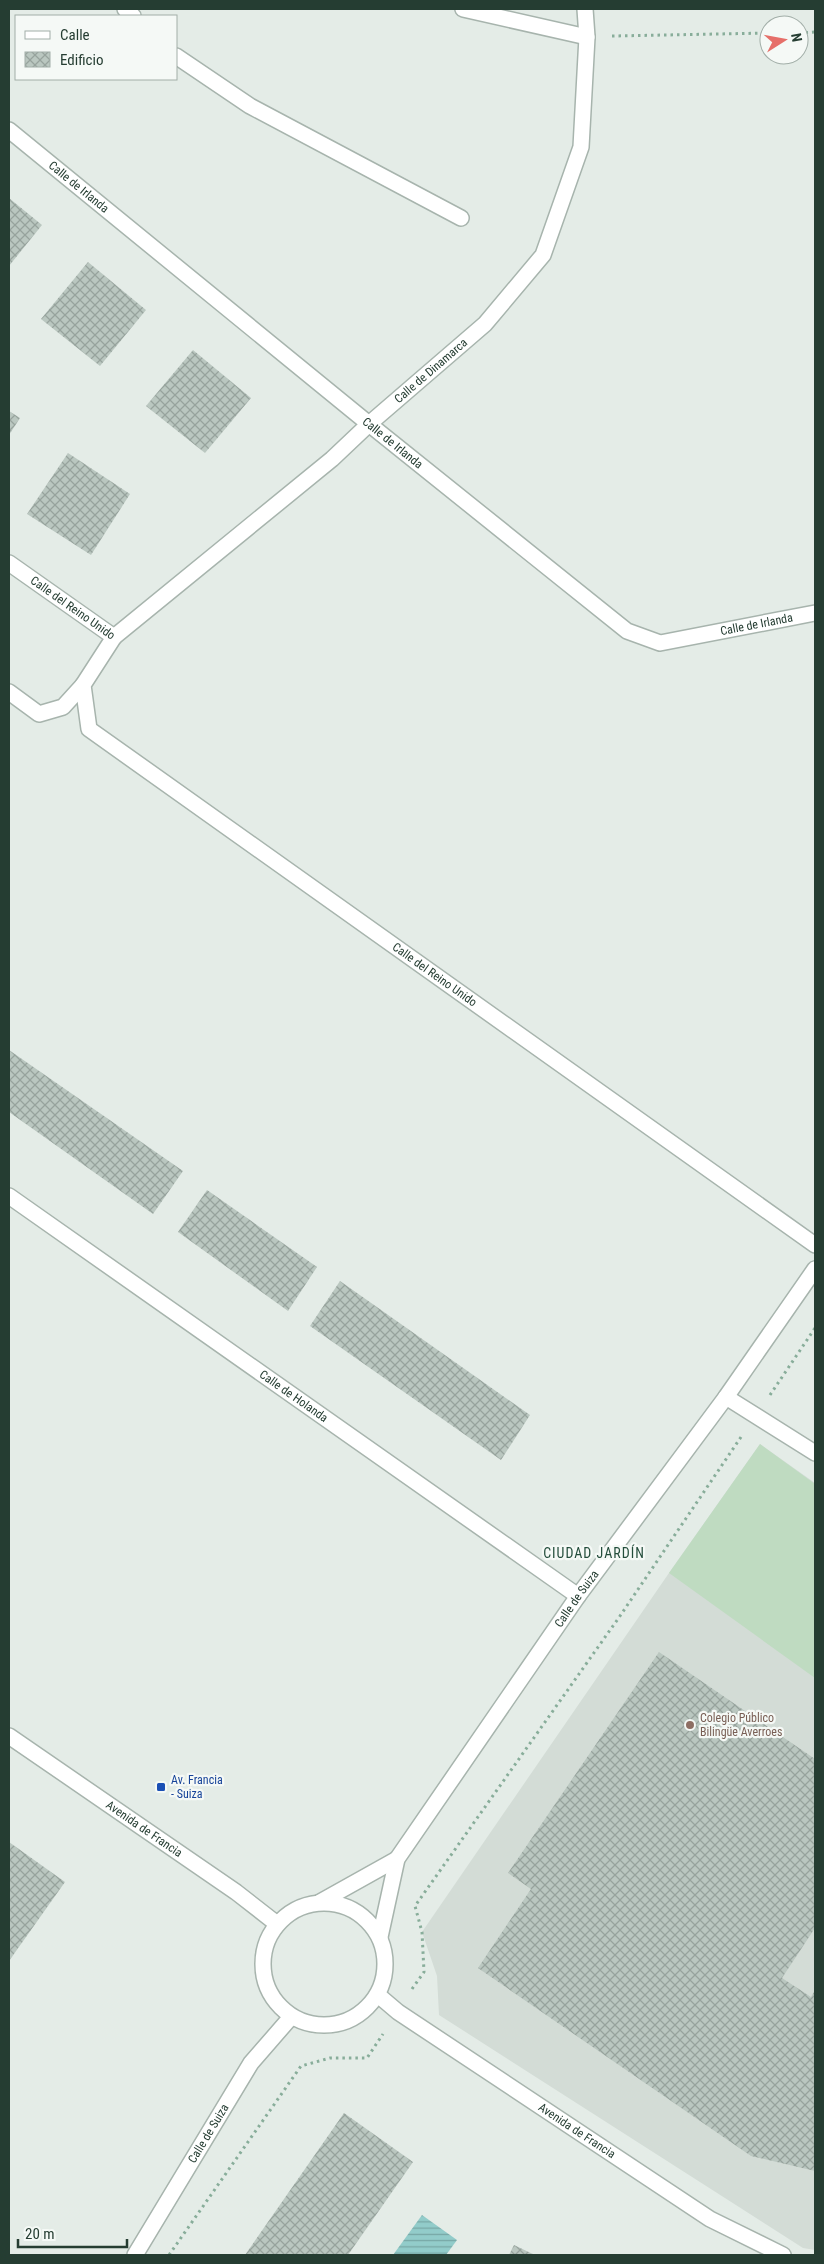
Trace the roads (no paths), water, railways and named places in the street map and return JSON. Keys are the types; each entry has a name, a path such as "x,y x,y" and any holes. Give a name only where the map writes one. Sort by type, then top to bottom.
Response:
{"street":[{"path":"463,9 587,37"},
{"name":"Calle de Dinamarca","path":"114,637 332,460 369,424 486,324 543,254 581,147 587,37 586,9"},
{"path":"178,57 250,106 461,218"},
{"name":"Calle de Irlanda","path":"9,130 369,424 627,631 660,643 815,613"},
{"name":"Calle del Reino Unido","path":"9,563 114,637 83,685 63,707 39,714 9,692"},
{"name":"Calle del Reino Unido","path":"83,685 89,729 815,1245"},
{"name":"Calle de Holanda","path":"9,1196 578,1596"},
{"name":"Calle de Suiza","path":"397,1859 578,1596 726,1397 815,1269"},
{"path":"726,1397 815,1454"},
{"name":"Avenida de Francia","path":"9,1736 236,1892 277,1924"},
{"path":"320,1902 344,1905 366,1917 380,1937 386,1966 378,1995 362,2014 339,2025 315,2026 291,2017 273,1998 263,1974 264,1947 277,1924 296,1909 320,1902 397,1859"},
{"path":"380,1937 397,1859"},
{"name":"Avenida de Francia","path":"378,1995 398,2012 710,2219 784,2255"},
{"name":"Calle de Suiza","path":"135,2255 251,2063 291,2017"}],"water":[{"path":"422,2215 457,2240 446,2255 393,2255"}],"place":[{"name":"Colegio Público Bilingüe Averroes","path":"690,1725"},
{"name":"Av. Francia - Suiza","path":"161,1787"}],"district":[{"name":"CIUDAD JARDÍN","path":"594,1553"}]}
